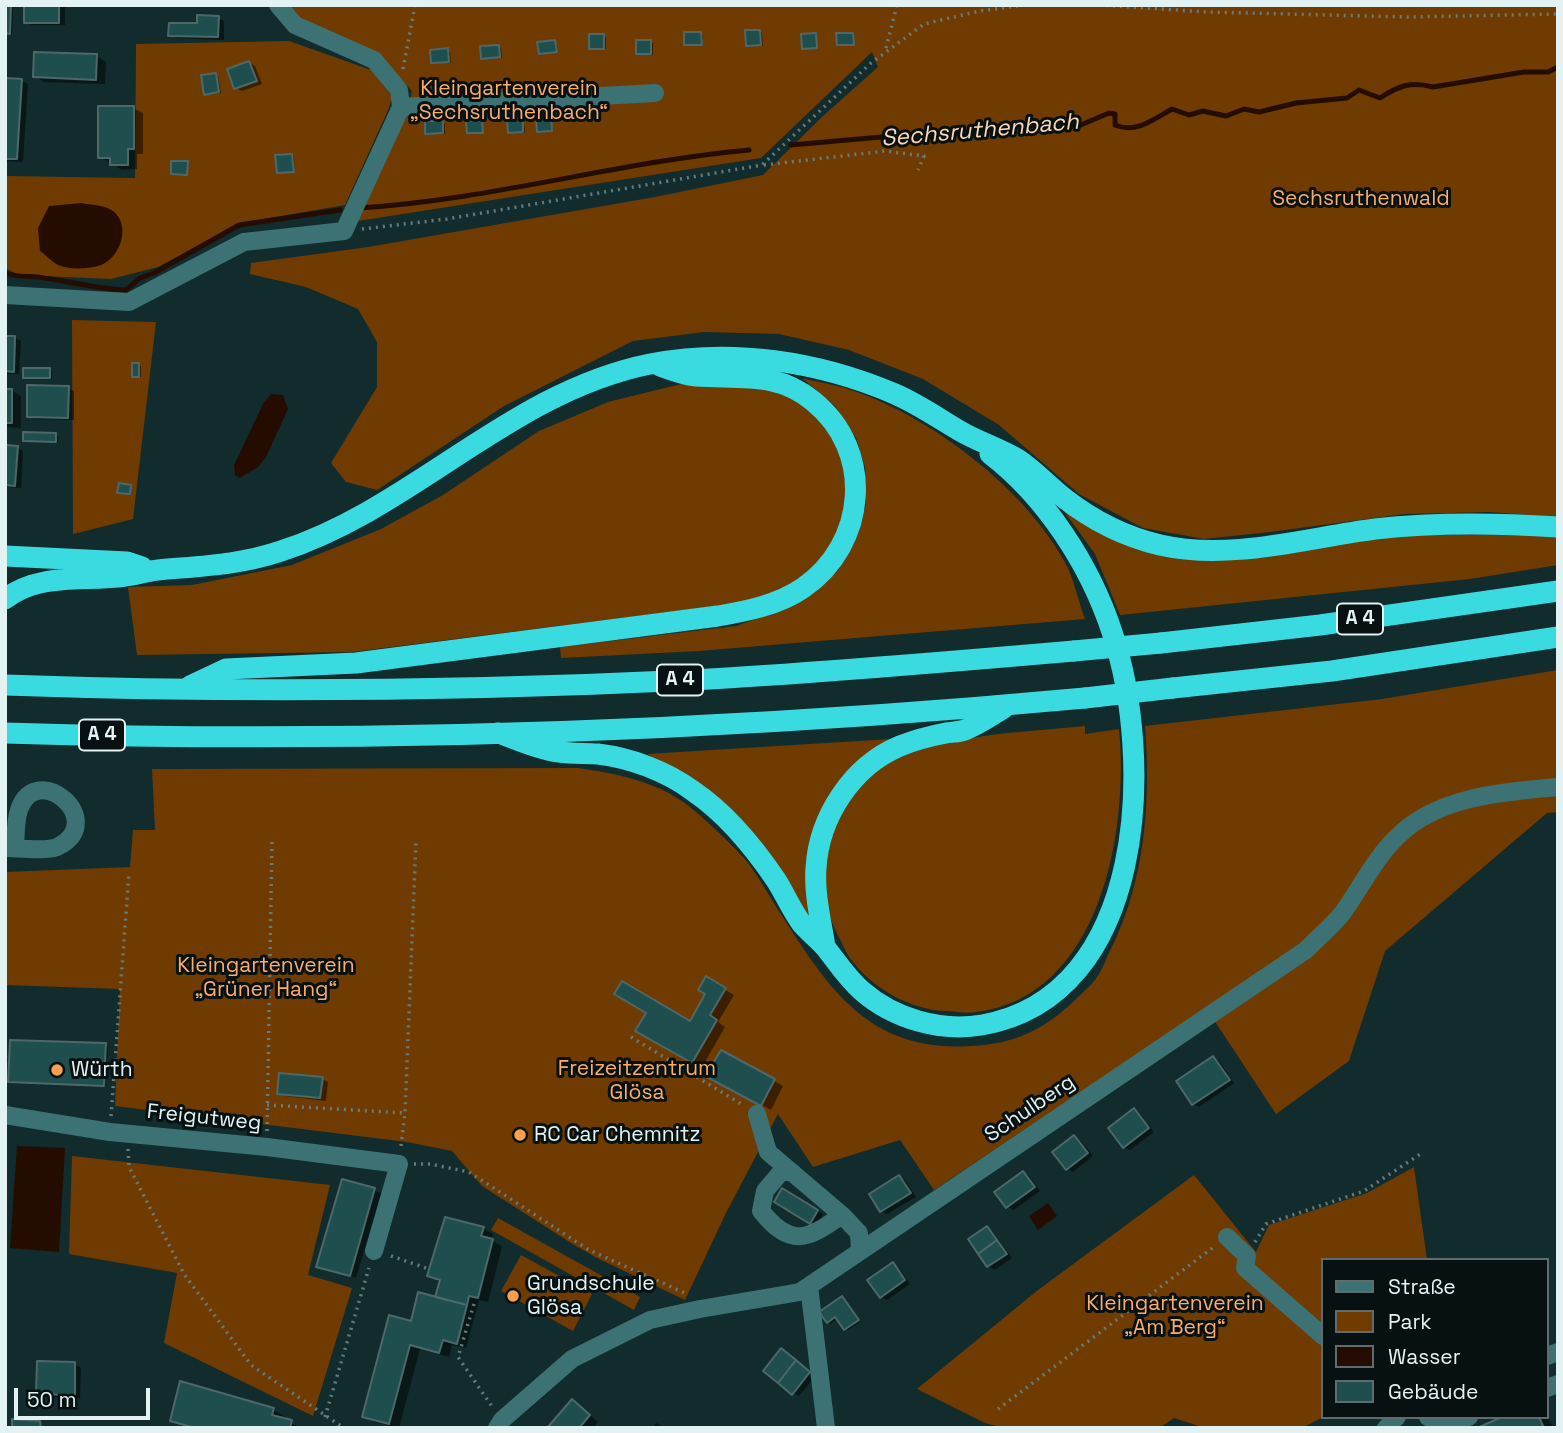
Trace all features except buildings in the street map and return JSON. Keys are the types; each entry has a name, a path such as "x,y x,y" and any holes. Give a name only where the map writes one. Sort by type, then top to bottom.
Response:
{"highway":[{"path":"5,586 125,576 155,570 233,563 269,555 314,539 378,506 488,433 540,403 597,379 652,364 685,359 781,361 832,372 898,395 960,431 1021,461 1067,501 1115,530 1160,545 1186,550 1236,550 1409,525 1477,523 1558,527"},
{"path":"193,687 226,669 356,663 718,616 765,605 788,597 804,587 825,570 842,547 855,512 856,483 852,462 843,438 828,415 813,400 779,382 756,376 694,376 652,364"},
{"path":"498,733 557,752 594,754 631,761 691,789 728,819 744,836 773,876 802,924 862,991 892,1011 940,1026 969,1027 998,1022 1031,1009 1051,996 1070,979 1096,939 1116,896 1123,873 1134,794 1134,750 1128,695 1111,629 1083,566 1044,509 998,461 960,431"},
{"path":"5,556 127,562 155,570"},
{"path":"5,600 27,586"},
{"name":"A 4","path":"5,685 382,689 692,680 905,666 1161,643 1320,625 1558,591"},
{"name":"A 4","path":"5,733 199,736 498,733 754,722 1085,698 1332,671 1558,638"},
{"path":"825,947 816,894 816,868 820,841 844,791 876,760 896,748 929,737 965,730 1010,705"}],"street":[{"path":"278,5 295,25 374,60 400,99"},
{"path":"400,99 655,93"},
{"path":"5,295 129,302 244,242 344,231 400,99"},
{"name":"Schulberg","path":"499,1424 572,1359 650,1320 800,1292 1306,950 1342,914 1366,876 1397,836 1421,819 1451,805 1497,793 1558,787"},
{"path":"757,1114 768,1152 842,1215 859,1233 860,1251"},
{"name":"Freigutweg","path":"5,1115 119,1132 399,1164"},
{"path":"374,1251 399,1164"},
{"path":"792,1172 782,1172 765,1191 761,1211 774,1227 794,1237 813,1234 842,1215"},
{"path":"1227,1237 1247,1256 1245,1268 1322,1335"},
{"path":"809,1286 826,1428"},
{"path":"1429,1419 1446,1423 1461,1419"}],"path":[{"path":"400,99 415,5"},
{"path":"886,50 897,5"},
{"path":"762,165 886,50 924,24 980,10 1025,5"},
{"path":"1099,5 1207,12 1409,17 1558,14"},
{"path":"344,231 447,219 762,165 885,151 924,156 918,170"},
{"path":"267,1147 272,840"},
{"path":"415,841 405,1113 399,1164 429,1164 469,1172 589,1250 686,1293 700,1309"},
{"path":"130,873 119,1132 129,1167 184,1274 251,1365 344,1428"},
{"path":"631,1037 757,1114"},
{"path":"266,1104 405,1113"},
{"path":"1247,1256 1266,1224 1364,1191 1422,1153"},
{"path":"998,1409 1227,1237"},
{"path":"325,1417 374,1251 429,1269"},
{"path":"474,1304 458,1357 499,1424"}],"green space":[{"path":"283,5 1558,5 1558,517 1489,512 1405,514 1204,539 1143,528 1079,494 999,425 923,379 849,350 779,334 704,332 633,341 504,406 377,490 346,482 331,463 377,387 377,342 358,309 306,287 250,274 251,263 368,247 655,197 763,175 878,67 872,52 761,158 358,221 405,118 412,91 380,57 297,17"},
{"path":"289,41 371,70 392,96 345,205 240,223 158,267 111,279 19,275 5,268 5,176 135,178 136,44"},
{"path":"72,320 156,322 133,519 73,534"},
{"path":"802,378 842,387 879,401 911,417 974,459 1029,511 1051,539 1068,568 1085,619 699,651 561,658 560,647 736,626 778,611 812,594 838,570 856,539 866,505 865,467 856,438 835,406"},
{"path":"681,384 734,384 773,391 808,410 825,427 837,447 843,469 845,492 842,516 835,538 822,560 799,580 748,602 352,652 137,655 128,587 192,585 292,565 381,529 443,495 539,431 608,402"},
{"path":"1058,503 1153,552 1411,535 1539,534 1558,536 1558,565 1470,579 1120,615 1095,554"},
{"path":"1558,670 1558,812 1547,813 1385,951 1349,1061 1276,1114 1206,1008 934,1190 900,1140 813,1167 778,1114 726,1213 685,1300 571,1243 482,1186 452,1151 407,1142 115,1106 120,989 5,985 5,872 130,867 133,830 155,830 152,769 578,768 640,781 669,793 695,811 745,859 795,937 833,988 854,1009 877,1026 904,1038 935,1045 987,1045 1028,1034 1052,1020 1095,980 1101,971 1132,895 1138,868 1146,812 1145,726 1382,699"},
{"path":"1085,726 1085,734 1119,729 1121,770 1118,814 1111,859 1098,903 1079,942 1052,976 1018,1000 968,1013 918,1006 894,996 871,981 849,957 835,928 827,904 824,879 829,842 851,797 859,787 877,769 888,763 935,746 984,736"},
{"path":"891,739 839,782 809,920 679,772 647,754"},
{"path":"72,1156 330,1185 308,1275 352,1288 313,1416 164,1343 177,1273 69,1254"},
{"name":"Kleingartenverein „Am Berg“","path":"1414,1167 1427,1258 1322,1258 1322,1418 1302,1428 1205,1428 1174,1418 1159,1428 1004,1428 985,1423 917,1389 1038,1290 1194,1175 1256,1252 1269,1225 1367,1193"},
{"path":"498,1218 640,1297 634,1310 491,1230"},
{"path":"521,1255 592,1294 573,1331 501,1291"}],"water":[{"path":"81,203 102,206 113,211 122,224 121,240 114,255 101,265 63,267 40,251 38,228 49,206"},
{"path":"271,394 283,395 288,409 266,457 258,467 240,478 235,475 234,465 264,402"},
{"path":"17,1146 65,1148 59,1252 10,1248"},
{"path":"1048,1203 1057,1216 1038,1230 1029,1216"}],"waterway":[{"name":"Sechsruthenbach","path":"791,145 904,135 932,137 1010,126 1043,125 1051,120 1076,127 1109,113 1115,114 1115,125 1130,128 1145,124 1172,109 1189,115 1203,111 1226,116 1244,109 1259,112 1296,103 1347,98 1359,90 1380,98 1405,86 1418,84 1433,87 1524,72 1548,72 1558,67"},
{"name":"Sechsruthenbach","path":"358,208 456,197 651,163 749,150"},
{"name":"Sechsruthenbach","path":"5,273 126,290 140,278 154,273 239,225 340,210"}],"place":[{"name":"Würth","path":"57,1070"},
{"name":"RC Car Chemnitz","path":"520,1135"},
{"name":"Grundschule Glösa","path":"513,1296"}],"park label":[{"name":"Kleingartenverein „Sechsruthenbach“","path":"509,101"},
{"name":"Sechsruthenwald","path":"1361,199"},
{"name":"Kleingartenverein „Grüner Hang“","path":"266,978"},
{"name":"Freizeitzentrum Glösa","path":"637,1081"}]}
